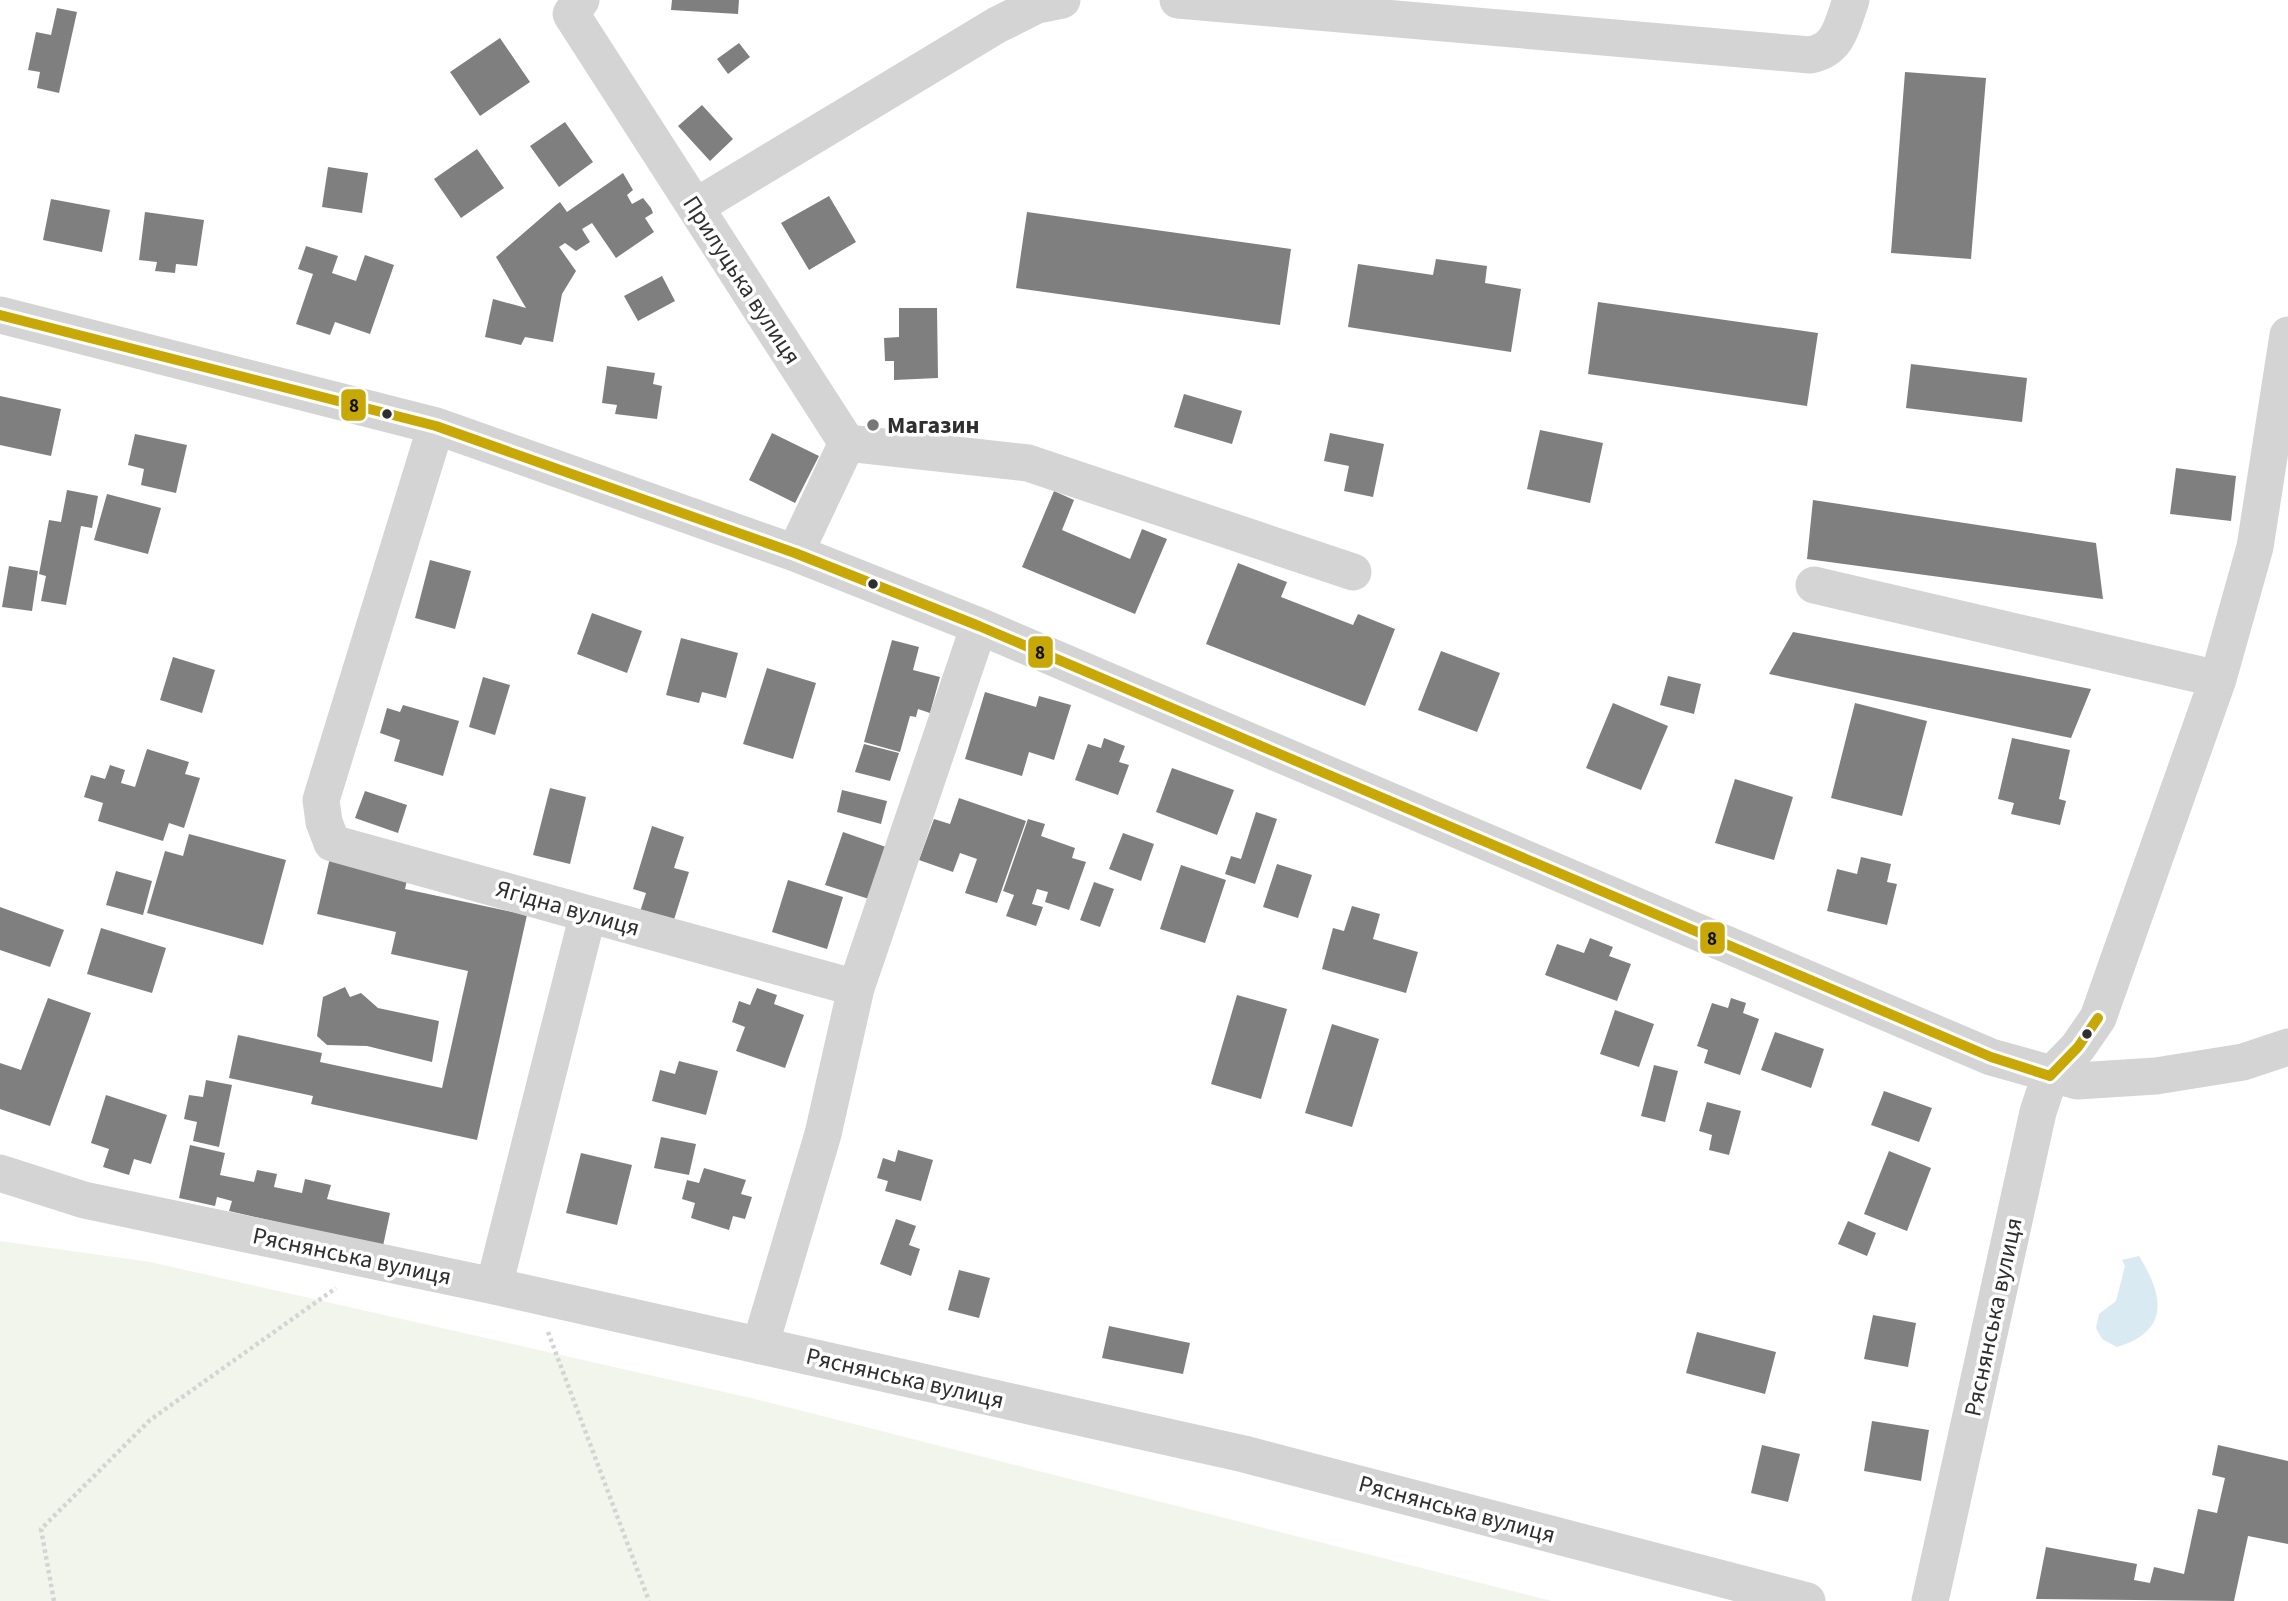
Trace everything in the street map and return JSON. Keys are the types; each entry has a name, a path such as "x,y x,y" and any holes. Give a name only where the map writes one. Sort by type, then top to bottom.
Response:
{"street":[{"path":"695,207 998,25 1037,5 1062,0"},
{"path":"1178,0 1810,55 1823,52 1834,44 1851,0"},
{"name":"Прилуцька вулиця","path":"566,5 847,443"},
{"path":"0,315 436,426 795,553 979,626 1991,1057 2050,1076 2077,1081 2155,1076 2243,1062 2288,1047"},
{"path":"2050,1076 2078,1047 2098,1018 2218,679 2255,547 2288,335"},
{"name":"Ягідна вулиця","path":"436,426 321,800 324,822 332,843 856,988"},
{"path":"795,553 847,443 1028,463 1353,572"},
{"path":"1814,585 2218,679"},
{"path":"760,1346 824,1134 856,988 979,626"},
{"path":"494,1286 588,914"},
{"name":"Ряснянська вулиця","path":"1930,1601 2038,1112 2050,1076"},
{"name":"Ряснянська вулиця","path":"0,1173 84,1200 494,1286 1244,1454 1807,1601"}],"path":[{"path":"54,1601 41,1529 150,1420 374,1261"},
{"path":"534,1295 649,1601"}],"shaded area":[{"path":"0,1241 150,1262 755,1399 1552,1601 0,1601"},
{"path":"2139,1256 2154,1285 2157,1310 2154,1322 2146,1332 2117,1347 2102,1339 2096,1328 2099,1314 2116,1301 2125,1266 2122,1260"}],"building":[{"path":"672,0 739,0 738,14 671,10"},
{"path":"57,8 77,12 59,93 37,88 40,72 28,70 36,32 51,35"},
{"path":"500,38 530,82 480,116 450,72"},
{"path":"739,43 750,57 728,74 717,59"},
{"path":"1905,72 1986,78 1971,259 1891,253"},
{"path":"702,105 733,139 710,161 678,126"},
{"path":"565,122 593,162 559,187 530,146"},
{"path":"477,149 504,188 461,218 434,179"},
{"path":"328,167 368,173 362,213 322,207"},
{"path":"623,173 633,190 627,195 632,204 643,198 651,208 653,213 645,218 654,232 616,258 592,223 582,229 590,242 576,251 565,243 559,247 576,271 562,294 553,342 525,337 521,345 485,337 493,299 526,308 496,257 560,202 567,212"},
{"path":"829,196 856,242 809,270 781,223"},
{"path":"51,199 110,210 102,252 43,240"},
{"path":"145,212 204,220 197,266 176,264 175,273 155,271 157,262 139,260"},
{"path":"1027,212 1291,249 1280,325 1016,288"},
{"path":"306,246 338,256 332,273 356,281 365,255 394,265 370,334 335,322 330,335 296,324 313,274 298,269"},
{"path":"1436,259 1487,266 1485,283 1521,289 1511,352 1348,327 1358,264 1433,275"},
{"path":"662,276 675,301 638,321 624,296"},
{"path":"1598,302 1818,333 1807,406 1588,374"},
{"path":"899,308 937,308 938,378 894,380 894,361 885,361 884,338 899,337"},
{"path":"1911,364 2027,378 2022,422 1906,408"},
{"path":"607,366 655,373 653,384 662,386 657,419 615,414 617,405 602,403"},
{"path":"1184,394 1242,411 1232,444 1174,427"},
{"path":"0,396 61,409 51,456 0,445"},
{"path":"1540,430 1603,443 1590,503 1527,489"},
{"path":"772,433 819,456 795,503 749,480"},
{"path":"1330,433 1384,444 1373,497 1344,491 1349,466 1324,461"},
{"path":"135,434 187,445 176,493 141,485 144,469 128,465"},
{"path":"2176,468 2236,476 2231,521 2170,514"},
{"path":"67,490 98,496 92,528 81,526 66,605 41,601 46,576 39,574 49,520 61,522"},
{"path":"1054,491 1074,500 1062,530 1130,559 1142,529 1167,539 1135,614 1022,567"},
{"path":"107,494 161,508 148,554 94,540"},
{"path":"1813,500 2096,543 2103,599 1807,559"},
{"path":"430,560 471,571 455,629 415,618"},
{"path":"1238,563 1287,582 1281,597 1353,625 1358,614 1395,629 1365,706 1206,644"},
{"path":"9,566 38,571 32,611 2,607"},
{"path":"592,613 642,631 627,673 577,654"},
{"path":"1793,632 2091,689 2071,738 1769,674"},
{"path":"681,638 738,653 726,698 702,692 699,703 666,695"},
{"path":"892,640 919,647 913,670 940,677 930,713 918,709 916,717 910,716 900,752 864,742"},
{"path":"1441,651 1500,673 1477,732 1418,710"},
{"path":"173,657 215,670 202,713 160,700"},
{"path":"767,668 816,683 793,759 743,744"},
{"path":"1668,676 1701,684 1694,714 1660,705"},
{"path":"483,677 510,685 495,735 469,727"},
{"path":"985,692 1036,707 1039,696 1071,705 1054,760 1029,752 1022,776 965,759"},
{"path":"1613,703 1668,726 1641,790 1586,768"},
{"path":"1855,703 1927,721 1902,816 1831,798"},
{"path":"403,705 459,721 443,776 394,761 400,740 380,733 387,708 400,712"},
{"path":"1104,738 1125,746 1119,762 1129,765 1118,795 1075,780 1088,744 1101,748"},
{"path":"2012,738 2070,750 2059,799 2066,801 2060,825 2011,814 2014,803 1998,799"},
{"path":"864,744 899,753 890,781 855,772"},
{"path":"147,749 189,762 185,774 200,778 184,828 169,823 163,841 98,821 103,803 84,797 91,775 105,779 110,765 125,770 121,783 135,787"},
{"path":"1172,768 1234,790 1217,835 1156,812"},
{"path":"1735,779 1793,797 1774,860 1715,843"},
{"path":"550,788 586,797 570,864 533,855"},
{"path":"842,790 887,801 881,824 837,812"},
{"path":"365,791 407,805 398,833 355,818"},
{"path":"959,798 1026,821 997,903 965,893 977,859 960,853 953,872 919,860 934,819 950,824"},
{"path":"1256,812 1277,819 1255,884 1225,874 1231,856 1241,859"},
{"path":"1028,819 1045,824 1041,836 1075,848 1072,858 1086,862 1069,910 1045,902 1048,892 1037,889 1032,904 1043,907 1036,926 1006,916 1014,895 1003,891"},
{"path":"652,826 684,837 674,868 689,872 672,926 639,915 646,893 633,889"},
{"path":"843,832 886,847 869,899 825,885"},
{"path":"1123,833 1154,844 1141,881 1109,869"},
{"path":"189,834 286,860 263,945 147,913 165,851 183,856"},
{"path":"332,849 410,867 405,889 527,915 477,1140 311,1104 313,1096 229,1078 238,1035 322,1053 320,1062 442,1088 468,971 391,954 396,932 317,914"},
{"path":"1861,857 1891,864 1887,882 1897,884 1887,925 1827,911 1837,869 1857,874"},
{"path":"1277,864 1312,875 1298,918 1263,907"},
{"path":"1181,865 1226,880 1205,943 1160,929"},
{"path":"116,871 152,881 143,915 106,905"},
{"path":"788,880 843,897 827,949 772,932"},
{"path":"1094,882 1114,889 1100,927 1080,920"},
{"path":"1352,906 1380,914 1373,939 1418,952 1406,993 1322,969 1333,928 1344,931"},
{"path":"0,907 64,930 50,967 0,950"},
{"path":"101,928 166,948 152,993 87,974"},
{"path":"1590,938 1613,947 1609,956 1631,964 1617,1001 1545,975 1557,944 1584,953"},
{"path":"345,987 350,997 361,993 378,1008 439,1021 432,1062 367,1046 327,1045 317,1036 323,997"},
{"path":"757,988 777,995 774,1004 804,1015 785,1068 736,1051 745,1027 732,1022 739,1001 750,1005"},
{"path":"1237,995 1287,1009 1261,1099 1211,1084"},
{"path":"48,998 91,1013 50,1126 0,1109 0,1063 21,1070"},
{"path":"1731,998 1746,1003 1743,1013 1759,1019 1740,1075 1704,1063 1708,1050 1697,1046 1712,1003 1728,1008"},
{"path":"1615,1010 1654,1024 1639,1067 1600,1054"},
{"path":"1332,1024 1379,1039 1352,1127 1305,1113"},
{"path":"1775,1032 1824,1049 1811,1088 1761,1070"},
{"path":"679,1061 718,1071 706,1115 652,1101 660,1070 675,1074"},
{"path":"1654,1065 1678,1071 1665,1122 1641,1116"},
{"path":"206,1080 232,1085 219,1147 193,1141 197,1122 184,1119 189,1095 203,1097"},
{"path":"1884,1091 1932,1108 1919,1142 1871,1125"},
{"path":"106,1095 167,1115 151,1164 134,1159 129,1175 103,1167 109,1149 91,1143"},
{"path":"1707,1102 1741,1111 1729,1155 1709,1150 1712,1135 1699,1131"},
{"path":"661,1137 696,1144 689,1175 654,1168"},
{"path":"190,1145 225,1153 220,1175 254,1182 257,1170 277,1174 274,1187 302,1193 305,1179 331,1185 327,1199 390,1213 383,1246 229,1211 232,1201 217,1197 215,1206 179,1198"},
{"path":"898,1150 933,1160 921,1201 885,1191 888,1181 877,1178 883,1158 895,1162"},
{"path":"1889,1151 1931,1168 1907,1231 1864,1214"},
{"path":"581,1153 632,1165 617,1225 566,1213"},
{"path":"704,1168 746,1180 741,1194 752,1197 745,1219 733,1216 729,1230 691,1218 695,1203 682,1199 687,1180 699,1183"},
{"path":"896,1219 916,1226 909,1245 920,1249 911,1276 880,1264"},
{"path":"1848,1221 1876,1233 1867,1256 1838,1244"},
{"path":"959,1270 990,1278 979,1318 948,1310"},
{"path":"1873,1315 1916,1323 1908,1367 1864,1359"},
{"path":"1109,1326 1190,1343 1183,1374 1102,1358"},
{"path":"1697,1332 1776,1352 1765,1394 1686,1373"},
{"path":"1872,1421 1929,1430 1921,1481 1864,1471"},
{"path":"1762,1445 1800,1454 1788,1502 1751,1493"},
{"path":"2218,1445 2288,1461 2288,1544 2248,1536 2234,1601 2036,1599 2046,1547 2137,1564 2134,1580 2150,1583 2154,1567 2184,1574 2198,1509 2217,1513 2225,1478 2212,1475"}],"transit line":[{"name":"8","path":"0,315 436,426 795,553 979,626 1991,1057 2050,1076"},
{"name":"8","path":"2050,1076 2078,1047 2098,1018"}],"place":[{"name":"Магазин","path":"873,425"}]}
